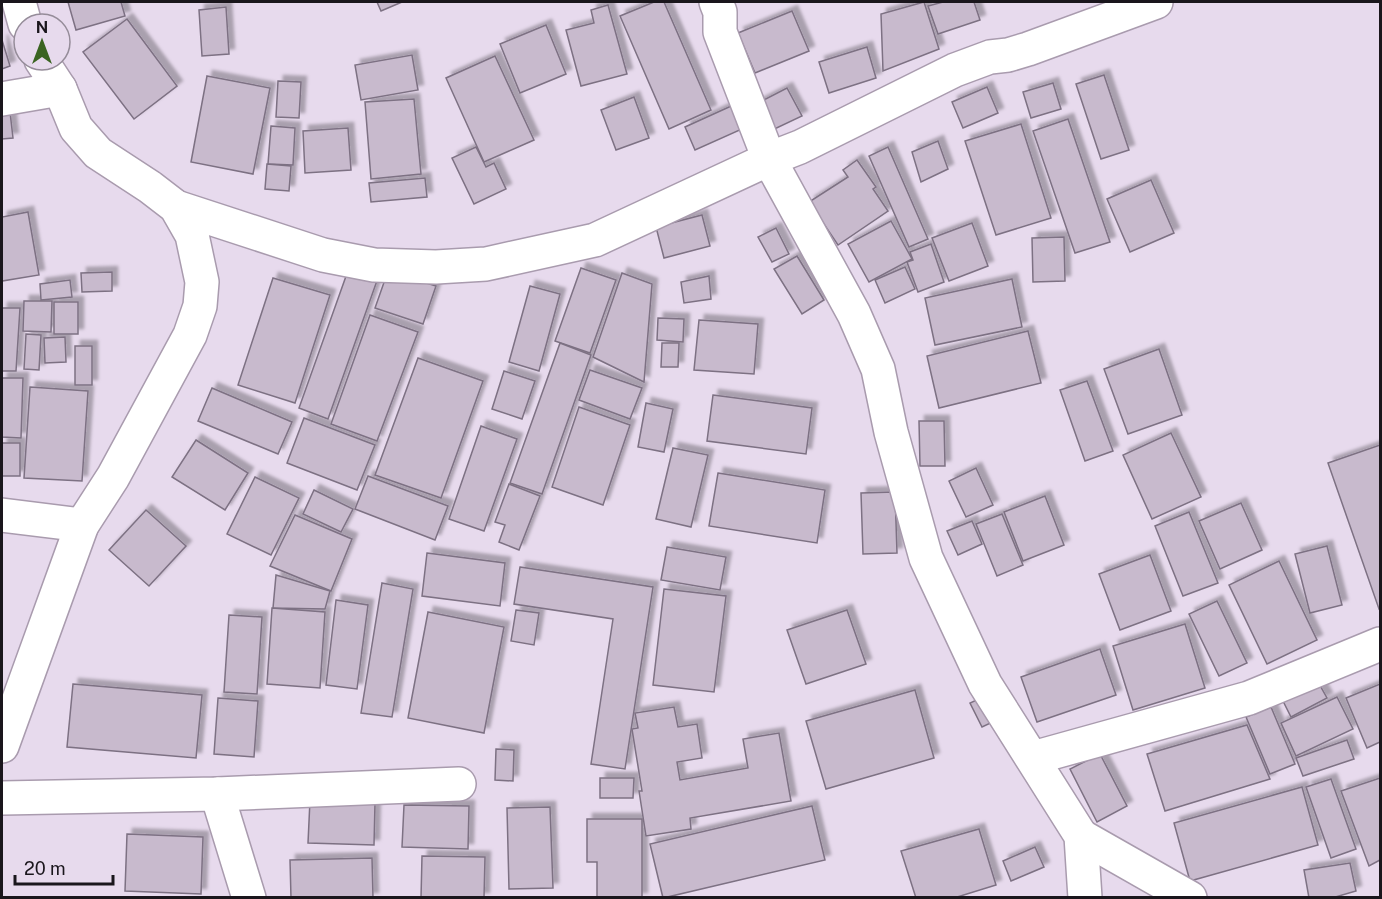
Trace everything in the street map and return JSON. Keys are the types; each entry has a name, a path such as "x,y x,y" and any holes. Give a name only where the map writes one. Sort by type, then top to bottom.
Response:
{"street":[{"path":"716,2 720,12 720,32 769,159 854,314 878,369 891,432 926,558 985,684 1081,836 1085,897"},
{"path":"49,72 60,89 76,128 98,153 176,207 323,255 374,265 435,267 486,264 595,240 769,159 800,147 954,70 990,57 1028,49 1156,2"},
{"path":"2,99 60,89"},
{"path":"2,746 82,525 113,477 190,334 200,306 202,282 198,258 192,235 176,207"},
{"path":"2,515 82,525"},
{"path":"1033,758 1249,698 1380,644"},
{"path":"2,798 218,794 459,784"},
{"path":"218,794 249,897"},
{"path":"1081,836 1190,897"}],"building":[{"path":"68,2 121,2 125,16 76,30"},
{"path":"377,2 402,2 381,11"},
{"path":"654,2 664,2 711,110 669,129 620,16"},
{"path":"924,2 939,49 883,71 881,14"},
{"path":"943,2 974,2 980,20 938,34 928,6"},
{"path":"608,5 627,74 581,86 566,30 594,23 591,10"},
{"path":"226,7 229,54 202,56 199,10"},
{"path":"792,11 809,51 755,73 738,33"},
{"path":"127,19 177,86 134,119 83,52"},
{"path":"546,25 566,74 520,93 500,44"},
{"path":"2,40 10,66 2,69"},
{"path":"867,47 876,78 829,93 819,62"},
{"path":"412,55 418,90 361,100 355,65"},
{"path":"495,56 534,140 484,162 446,78"},
{"path":"1104,75 1129,150 1101,159 1076,84"},
{"path":"207,76 270,88 253,174 191,162"},
{"path":"278,81 301,82 299,118 276,117"},
{"path":"1053,83 1061,109 1031,118 1023,92"},
{"path":"987,87 998,113 963,128 952,102"},
{"path":"787,88 802,116 766,133 752,106"},
{"path":"634,97 649,138 616,150 601,110"},
{"path":"414,99 421,174 371,179 365,102"},
{"path":"740,102 751,125 695,150 685,127"},
{"path":"10,112 13,138 2,139 2,113"},
{"path":"1068,119 1110,242 1075,253 1033,131"},
{"path":"1021,124 1051,218 996,235 965,141"},
{"path":"271,126 295,128 293,165 268,164"},
{"path":"348,128 351,170 305,173 303,131"},
{"path":"938,141 948,169 921,182 912,152"},
{"path":"476,147 486,167 494,163 506,189 474,204 452,158"},
{"path":"888,147 928,239 909,247 869,156"},
{"path":"857,160 876,187 873,189 888,211 838,245 809,202 848,177 843,170"},
{"path":"267,164 291,166 289,191 265,189"},
{"path":"425,178 427,197 371,202 369,183"},
{"path":"1151,180 1174,233 1130,252 1107,199"},
{"path":"28,212 39,275 2,281 2,217"},
{"path":"702,215 710,246 664,258 656,227"},
{"path":"891,221 912,259 869,282 848,244"},
{"path":"972,223 988,266 949,281 932,238"},
{"path":"776,228 789,254 772,262 758,237"},
{"path":"1064,237 1065,281 1033,282 1032,238"},
{"path":"931,244 944,282 918,292 907,262 913,260 910,252"},
{"path":"797,256 824,300 802,314 774,269"},
{"path":"350,265 379,275 328,419 299,408"},
{"path":"905,267 915,289 885,303 875,280"},
{"path":"581,268 616,280 590,353 555,341"},
{"path":"388,271 436,286 423,324 375,308"},
{"path":"112,272 112,291 82,292 81,273"},
{"path":"622,273 652,284 644,382 593,357"},
{"path":"709,276 711,299 684,303 681,282"},
{"path":"273,278 330,295 295,403 238,385"},
{"path":"1012,279 1022,327 935,345 925,298"},
{"path":"70,280 72,297 41,300 40,284"},
{"path":"530,286 560,294 539,371 509,362"},
{"path":"24,301 52,301 51,332 23,331"},
{"path":"54,302 78,302 78,334 54,334"},
{"path":"2,308 20,308 16,371 2,371"},
{"path":"370,315 418,332 377,441 331,424"},
{"path":"658,318 684,319 683,342 657,340"},
{"path":"699,320 758,324 754,374 694,370"},
{"path":"1028,331 1041,383 939,408 927,356"},
{"path":"26,334 41,335 39,370 24,369"},
{"path":"65,337 66,362 45,363 44,338"},
{"path":"560,343 591,355 542,494 510,483"},
{"path":"662,343 679,343 678,367 661,367"},
{"path":"75,346 92,346 92,385 75,385"},
{"path":"1159,349 1182,415 1128,434 1104,369"},
{"path":"418,358 483,381 441,498 375,475"},
{"path":"590,370 642,388 630,419 579,400"},
{"path":"504,371 535,381 522,419 492,409"},
{"path":"2,378 23,378 21,438 2,437"},
{"path":"1087,381 1113,451 1085,461 1060,390"},
{"path":"30,387 88,391 82,481 24,478"},
{"path":"212,388 292,422 278,454 198,421"},
{"path":"713,395 812,408 806,454 707,441"},
{"path":"646,403 673,409 664,452 638,447"},
{"path":"579,407 630,425 603,505 552,487"},
{"path":"304,418 375,445 357,490 287,463"},
{"path":"919,421 944,421 945,466 920,466"},
{"path":"481,426 517,439 484,531 449,519"},
{"path":"1171,433 1201,497 1152,519 1123,455"},
{"path":"196,440 248,473 225,510 172,477"},
{"path":"2,443 20,443 20,476 2,476"},
{"path":"1380,445 1380,608 1379,609 1328,463"},
{"path":"673,448 708,455 691,527 656,519"},
{"path":"976,468 993,505 966,517 949,481"},
{"path":"718,473 825,490 817,543 709,526"},
{"path":"368,476 448,506 435,540 355,509"},
{"path":"255,477 299,498 271,555 227,534"},
{"path":"509,484 540,496 519,550 499,542 505,525 495,522"},
{"path":"314,490 353,509 341,532 303,514"},
{"path":"895,492 897,553 863,554 861,493"},
{"path":"1045,496 1064,545 1023,561 1004,512"},
{"path":"1241,503 1262,550 1220,569 1199,521"},
{"path":"146,510 186,546 149,586 109,550"},
{"path":"1189,512 1218,583 1183,596 1155,526"},
{"path":"1002,514 1023,565 997,576 976,524"},
{"path":"295,515 352,539 331,591 270,566"},
{"path":"972,521 982,544 958,555 947,531"},
{"path":"1327,546 1342,605 1310,613 1295,554"},
{"path":"667,547 726,557 720,590 661,580"},
{"path":"427,553 505,563 500,606 422,596"},
{"path":"1150,555 1171,611 1120,630 1099,574"},
{"path":"1279,561 1317,640 1267,664 1229,585"},
{"path":"520,567 653,587 625,769 591,764 613,619 514,604"},
{"path":"276,575 330,591 325,609 273,608"},
{"path":"382,583 413,589 392,717 361,713"},
{"path":"664,589 726,596 714,692 653,685"},
{"path":"336,600 368,605 357,689 326,685"},
{"path":"1217,601 1247,663 1219,676 1189,614"},
{"path":"272,608 325,612 320,688 267,684"},
{"path":"516,610 539,613 534,645 511,641"},
{"path":"847,610 866,664 806,684 787,630"},
{"path":"428,612 504,627 484,733 408,718"},
{"path":"229,615 262,617 257,694 224,692"},
{"path":"1185,624 1205,688 1133,710 1113,646"},
{"path":"1100,649 1116,695 1037,722 1021,677"},
{"path":"1318,682 1327,698 1291,717 1283,701"},
{"path":"73,684 202,695 196,758 67,747"},
{"path":"1380,684 1380,742 1367,748 1346,698"},
{"path":"915,690 934,758 826,789 806,721"},
{"path":"983,697 995,721 982,727 970,703"},
{"path":"1337,697 1353,729 1296,756 1281,723"},
{"path":"218,698 258,701 254,757 214,754"},
{"path":"674,707 678,727 697,724 702,758 677,762 680,780 748,768 743,739 779,733 791,801 690,818 691,829 646,836 639,791 642,791 632,729 638,728 635,713"},
{"path":"1271,707 1295,764 1270,774 1246,717"},
{"path":"1247,725 1270,779 1165,811 1147,754"},
{"path":"1347,740 1354,759 1303,776 1296,758"},
{"path":"496,749 514,750 513,781 495,780"},
{"path":"1100,754 1127,806 1097,822 1070,769"},
{"path":"600,778 634,778 633,798 600,798"},
{"path":"1380,778 1380,860 1369,866 1341,791"},
{"path":"1331,779 1356,849 1331,858 1306,787"},
{"path":"1302,787 1318,845 1190,881 1174,823"},
{"path":"310,800 375,803 374,845 308,843"},
{"path":"404,805 469,806 468,849 402,847"},
{"path":"812,806 825,860 663,898 650,844"},
{"path":"550,807 553,888 509,889 507,808"},
{"path":"587,819 642,819 642,898 597,898 597,862 587,862"},
{"path":"979,829 996,885 954,898 916,898 901,851"},
{"path":"127,834 203,837 201,894 125,891"},
{"path":"1035,847 1044,867 1011,881 1003,861"},
{"path":"422,856 485,857 484,898 421,898"},
{"path":"372,858 373,898 291,898 290,860"},
{"path":"1350,863 1356,891 1332,898 1309,898 1304,870"}]}
